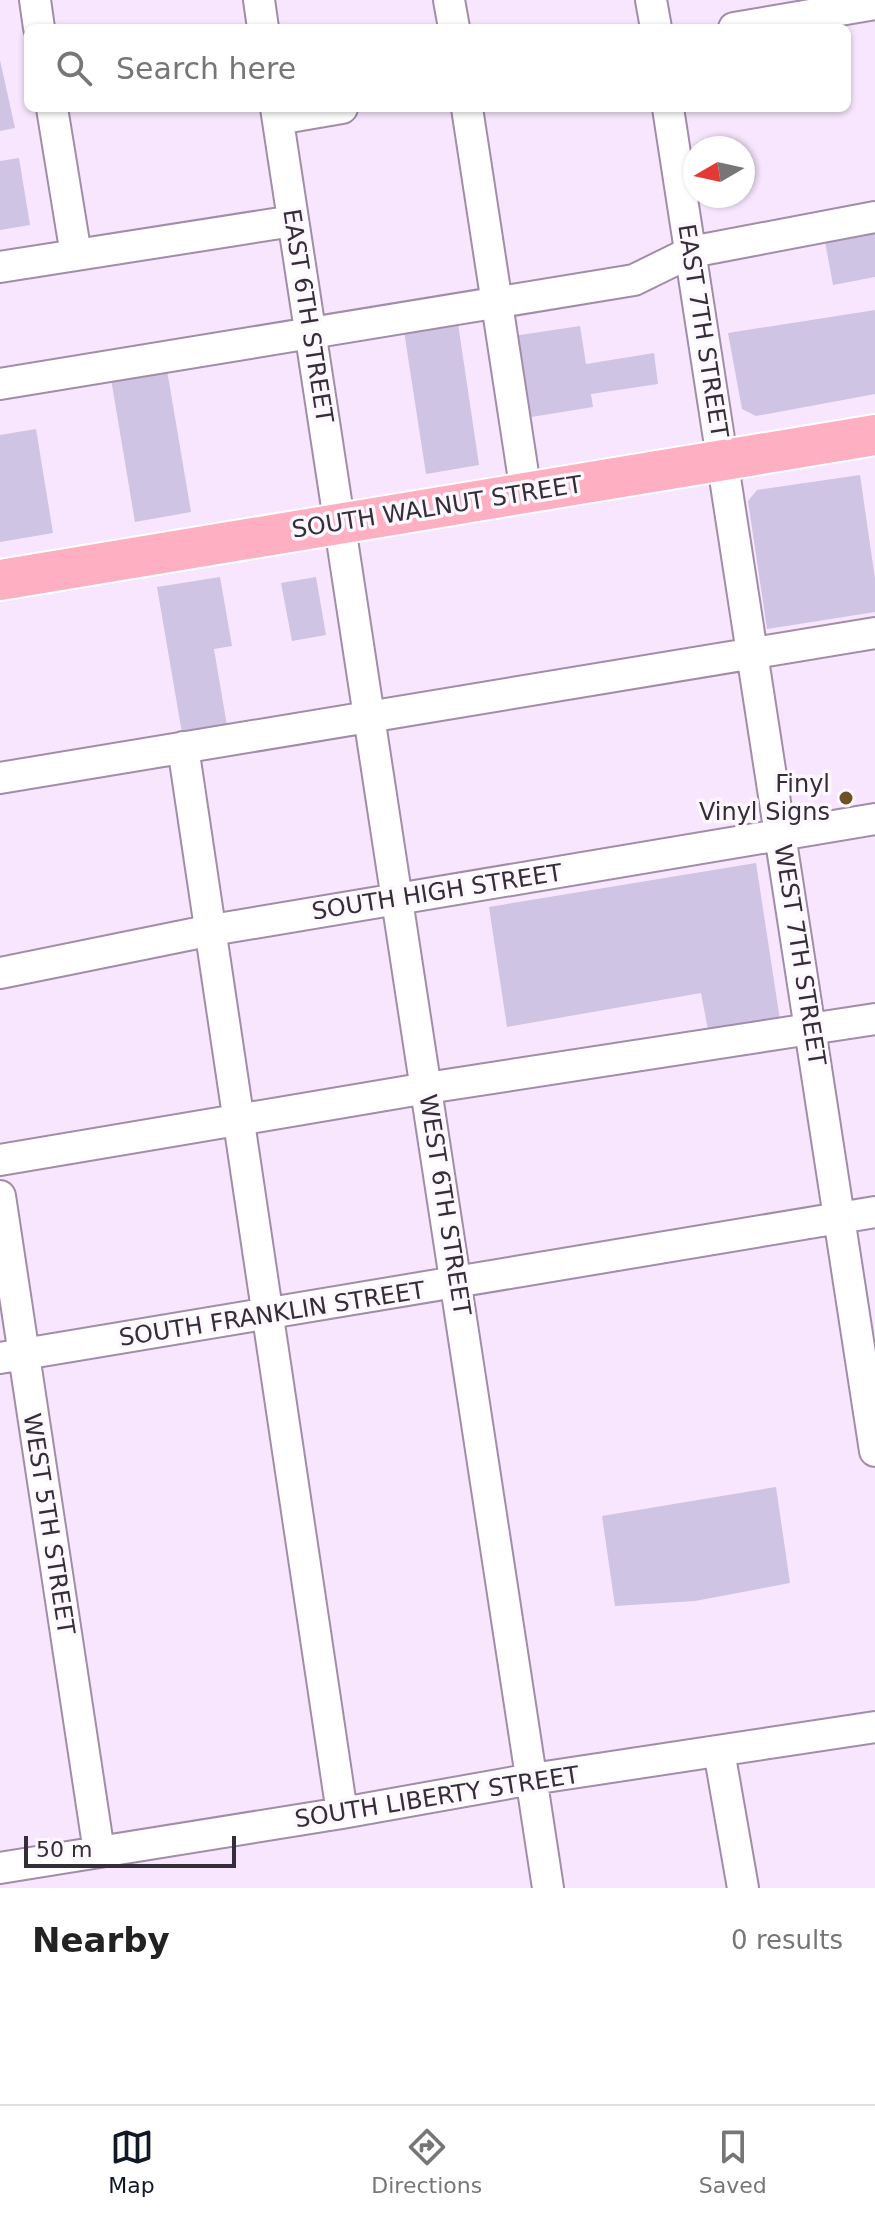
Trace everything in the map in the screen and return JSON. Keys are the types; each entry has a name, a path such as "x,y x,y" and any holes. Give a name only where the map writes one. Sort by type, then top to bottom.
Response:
{"main road":[{"name":"SOUTH WALNUT STREET","path":"0,580 875,435"}],"street":[{"path":"35,0 38,24"},
{"path":"259,0 262,24"},
{"path":"449,0 453,24"},
{"path":"651,0 655,24"},
{"path":"758,24 875,4"},
{"path":"53,112 76,255"},
{"path":"277,114 299,112"},
{"path":"468,112 526,493"},
{"name":"EAST 7TH STREET","path":"669,112 724,460"},
{"name":"EAST 6TH STREET","path":"277,114 341,523"},
{"path":"0,384 634,280 691,252 875,217"},
{"path":"0,267 293,221"},
{"name":"WEST 7TH STREET","path":"724,460 874,1441"},
{"name":"WEST 6TH STREET","path":"341,523 548,1888"},
{"path":"0,778 875,633"},
{"path":"183,747 342,1813"},
{"name":"SOUTH HIGH STREET","path":"0,973 212,930 875,819"},
{"path":"0,1160 427,1088 875,1019"},
{"name":"WEST 5TH STREET","path":"0,1196 12,1356 99,1852"},
{"name":"SOUTH FRANKLIN STREET","path":"12,1356 875,1212"},
{"name":"SOUTH LIBERTY STREET","path":"0,1868 532,1779 875,1727"},
{"path":"719,1751 743,1888"}],"building":[{"path":"0,60 15,128 0,131"},
{"path":"19,158 30,225 0,230 0,161"},
{"path":"875,226 875,277 833,285 824,236"},
{"path":"456,310 479,465 426,474 402,318"},
{"path":"875,310 875,394 756,416 742,409 728,333"},
{"path":"580,326 586,364 654,353 658,384 591,394 593,407 525,418 513,336"},
{"path":"166,364 191,512 135,522 110,373"},
{"path":"36,429 53,533 0,542 0,435"},
{"path":"860,475 875,579 875,612 767,629 748,501 757,490"},
{"path":"220,577 232,646 214,649 227,726 182,733 157,587"},
{"path":"316,577 326,635 292,641 281,583"},
{"path":"756,863 780,1020 709,1035 701,993 507,1027 489,907"},
{"path":"776,1487 790,1583 695,1601 615,1606 602,1516"}],"place":[{"name":"Finyl Vinyl Signs","path":"846,798"}]}
